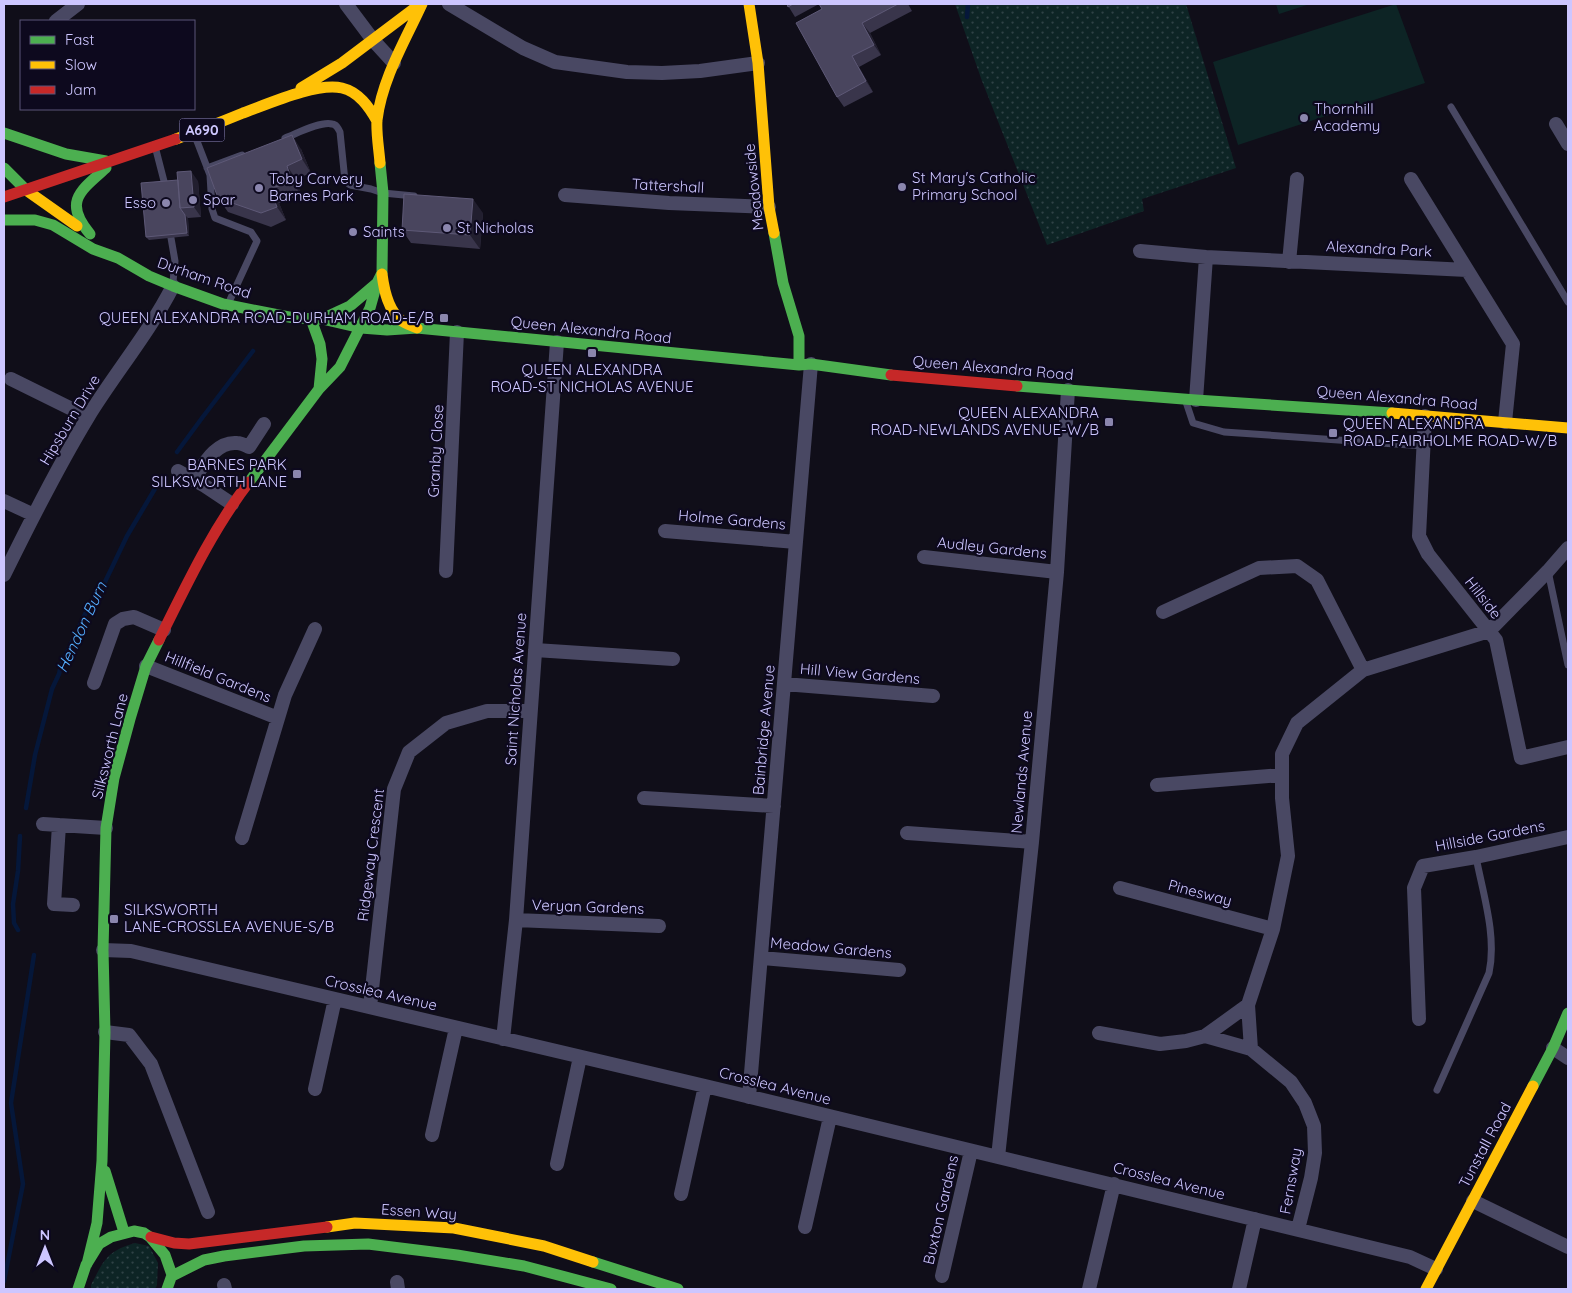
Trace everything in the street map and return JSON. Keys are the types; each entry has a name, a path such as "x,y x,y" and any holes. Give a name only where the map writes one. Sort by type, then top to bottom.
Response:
{"main road":[{"name":"Durham Road","path":"290,95 342,63 421,4"},
{"name":"Durham Road","path":"379,278 383,194 377,121 384,91 394,64 421,4"},
{"name":"Meadowside","path":"749,4 758,62 769,207 783,283 799,336 805,365"},
{"name":"Durham Road","path":"4,197 155,147 290,95 323,88 342,88 356,94 367,104 377,121"},
{"path":"4,133 54,152 83,159 112,162"},
{"name":"Durham Road","path":"93,238 77,216 75,206 77,197 112,162"},
{"path":"4,168 26,190"},
{"name":"Durham Road","path":"26,190 118,258"},
{"name":"Durham Road","path":"4,220 35,220 53,225 93,248 118,258 149,276 227,305 251,311 317,319"},
{"path":"320,389 322,359 317,319 350,306 379,278"},
{"name":"Silksworth Lane","path":"86,1264 97,1223 102,1161 105,1032 103,950 106,828 114,778 130,719 146,666 194,571 232,504 320,389 340,366 370,308 379,278"},
{"name":"Queen Alexandra Road","path":"379,278 395,313 402,320 417,328"},
{"name":"Queen Alexandra Road","path":"317,319 361,328 387,330 417,328 882,374 1568,428"},
{"name":"Tunstall Road","path":"1426,1289 1553,1048 1568,1013"},
{"name":"Silksworth Lane","path":"102,1161 124,1232"},
{"name":"Essen Way","path":"124,1232 139,1231 151,1237 174,1243 190,1244 355,1222 454,1228 544,1246 678,1289"},
{"path":"78,1289 79,1280 86,1264 99,1243 124,1232"},
{"path":"151,1237 168,1259 172,1276 167,1289"},
{"path":"172,1276 204,1260 224,1256 304,1246 368,1244 457,1254 524,1266 612,1289"}],"street":[{"path":"57,20 78,4"},
{"path":"346,4 394,64"},
{"path":"449,4 523,48 555,62 626,72 662,73 758,62"},
{"path":"1556,124 1568,144"},
{"path":"1289,262 1297,179"},
{"name":"Alexandra Park","path":"1411,179 1513,344 1505,422"},
{"name":"Tattershall","path":"565,195 669,203 769,207"},
{"name":"Alexandra Park","path":"1140,251 1289,262 1467,270"},
{"path":"1191,399 1206,257"},
{"name":"Hipsburn Drive","path":"4,575 34,515 88,417 162,307 173,286"},
{"name":"Granby Close","path":"446,571 457,332"},
{"name":"Saint Nicholas Avenue","path":"503,1039 516,920 557,342"},
{"name":"Bainbridge Avenue","path":"749,1098 796,542 805,365"},
{"path":"11,379 88,417"},
{"name":"Newlands Avenue","path":"998,1157 1032,842 1057,572 1068,390"},
{"name":"Hillside","path":"1425,416 1419,536 1428,554 1496,640 1521,758 1568,747"},
{"path":"193,480 213,453 225,444 238,443 249,447 264,424"},
{"path":"178,471 232,504"},
{"path":"4,501 34,515"},
{"name":"Holme Gardens","path":"665,531 796,542"},
{"path":"1251,1049 1248,1005 1273,929 1288,856 1282,798 1282,754 1297,723 1363,670 1489,632 1568,548"},
{"name":"Audley Gardens","path":"924,557 1057,572"},
{"path":"1163,612 1259,568 1297,566 1317,580 1363,670"},
{"path":"94,683 115,624 123,619 134,617 164,630"},
{"name":"Hillfield Gardens","path":"242,838 285,694 315,629"},
{"path":"535,650 674,659"},
{"name":"Hillfield Gardens","path":"146,666 278,718"},
{"name":"Hill View Gardens","path":"784,684 933,696"},
{"name":"Ridgeway Crescent","path":"370,1007 394,790 408,752 446,723 487,711 530,711"},
{"path":"1158,785 1282,775"},
{"path":"644,798 774,806"},
{"path":"43,824 106,828"},
{"path":"59,826 54,904 73,905"},
{"path":"906,833 1032,842"},
{"name":"Hillside Gardens","path":"1419,1019 1414,888 1423,866 1476,857 1568,837"},
{"name":"Pinesway","path":"1120,888 1273,929"},
{"name":"Veryan Gardens","path":"516,920 659,926"},
{"name":"Crosslea Avenue","path":"103,950 131,951 705,1086 1410,1257 1436,1269"},
{"name":"Meadow Gardens","path":"761,958 898,970"},
{"path":"315,1089 334,999"},
{"path":"1205,1036 1248,1005"},
{"path":"432,1135 456,1028"},
{"path":"105,1032 129,1035 151,1064 208,1212"},
{"name":"Fernsway","path":"1099,1033 1160,1044 1186,1041 1205,1036 1251,1049 1291,1082 1306,1103 1314,1126 1314,1161 1298,1229"},
{"path":"1553,1048 1568,1058"},
{"path":"557,1164 580,1057"},
{"path":"681,1194 705,1086"},
{"path":"805,1227 830,1116"},
{"name":"Buxton Gardens","path":"942,1276 971,1151"},
{"path":"1089,1289 1114,1184"},
{"path":"1473,1201 1568,1247"},
{"path":"1240,1289 1256,1219"}],"lane":[{"path":"1451,107 1568,302"},
{"path":"279,141 323,124 338,126 342,140 345,182 350,186 371,189 383,194 419,196"},
{"path":"194,133 210,175 212,208 216,218 251,232 257,242 227,305"},
{"path":"155,147 165,184"},
{"path":"207,168 252,151"},
{"path":"171,238 176,261 173,286"},
{"path":"1191,399 1193,423 1224,432 1424,446"},
{"path":"1548,571 1568,665"},
{"path":"1437,1090 1490,973 1492,941 1476,857"}],"green space":[{"path":"955,4 1186,4 1236,168 1142,199 1144,211 1047,245 982,81"},
{"path":"1276,4 1310,4 1279,14"},
{"path":"1396,4 1425,83 1238,145 1213,62"},
{"path":"135,1243 149,1246 158,1263 157,1285 155,1289 91,1289 95,1276 107,1258 118,1249"}],"building":[{"path":"819,4 898,4 862,23 874,45 852,56 866,81 837,97 796,23 822,9"},
{"name":"Toby Carvery Barnes Park","path":"292,135 302,159 287,166 292,181 270,189 277,207 261,213 218,198 207,168"},
{"path":"191,171 194,207 180,208 177,172"},
{"name":"Esso","path":"178,180 180,208 185,215 187,233 146,237 141,183"},
{"path":"404,194 473,199 470,235 402,230"}],"waterway":[{"name":"Hendon Burn","path":"967,17 968,4"},
{"name":"Hendon Burn","path":"177,452 253,351"},
{"name":"Hendon Burn","path":"26,808 35,755 52,689 61,665 88,608 104,584 127,536 156,487"},
{"name":"Hendon Burn","path":"18,930 14,923 13,904 18,871 20,836"},
{"name":"Hendon Burn","path":"4,1281 23,1184 11,1103 34,955"}],"traffic: fast":[{"path":"4,133 66,154 106,161"},
{"path":"4,220 35,220 53,225 93,249 118,258 149,276 223,304 294,318 322,319 350,306 377,283 382,273 383,193 380,163"},
{"path":"4,168 26,190"},
{"path":"90,234 77,213 76,205 82,191 106,168"},
{"path":"774,233 783,283 799,336 799,365"},
{"path":"249,482 319,389 340,367 370,308 377,283"},
{"path":"311,319 320,344 322,359 319,389"},
{"path":"322,319 361,328 387,330 417,328 799,365 811,364 891,375"},
{"path":"1017,386 1392,413"},
{"path":"87,1264 97,1223 102,1161 105,1032 103,950 106,828 114,778 130,719 146,666 159,640"},
{"path":"1533,1086 1553,1048 1568,1013"},
{"path":"105,1171 124,1232"},
{"path":"78,1289 86,1265 99,1244 111,1237 134,1231 144,1233 150,1237 165,1255 172,1275 167,1289"},
{"path":"172,1276 204,1260 224,1256 304,1246 368,1244 457,1255 524,1266 611,1289"},
{"path":"593,1262 678,1289"}],"traffic: slow":[{"path":"380,163 377,136 377,120 380,105 395,60 422,4"},
{"path":"749,4 758,63 769,207 774,233"},
{"path":"301,88 342,63 419,5"},
{"path":"176,139 266,104 320,88 342,88 354,93 367,105 377,121"},
{"path":"26,190 77,226"},
{"path":"382,274 393,312 402,321 417,328"},
{"path":"1392,413 1568,428"},
{"path":"1426,1289 1533,1086"},
{"path":"327,1227 355,1223 454,1228 544,1246 593,1262"}],"traffic: jam":[{"path":"4,197 176,139"},
{"path":"891,375 1017,386"},
{"path":"159,640 211,539 249,482"},
{"path":"151,1237 174,1243 189,1244 327,1227"}],"place":[{"name":"Thornhill Academy","path":"1304,118"},
{"name":"St Mary's Catholic Primary School","path":"902,187"},
{"name":"Toby Carvery Barnes Park","path":"259,188"},
{"name":"Spar","path":"193,200"},
{"name":"Esso","path":"166,203"},
{"name":"St Nicholas","path":"447,228"},
{"name":"Saints","path":"353,232"},
{"name":"QUEEN ALEXANDRA ROAD-DURHAM ROAD-E/B","path":"444,318"},
{"name":"QUEEN ALEXANDRA ROAD-ST NICHOLAS AVENUE","path":"592,353"},
{"name":"QUEEN ALEXANDRA ROAD-NEWLANDS AVENUE-W/B","path":"1109,422"},
{"name":"QUEEN ALEXANDRA ROAD-FAIRHOLME ROAD-W/B","path":"1333,433"},
{"name":"BARNES PARK SILKSWORTH LANE","path":"297,474"},
{"name":"SILKSWORTH LANE-CROSSLEA AVENUE-S/B","path":"114,919"}]}
